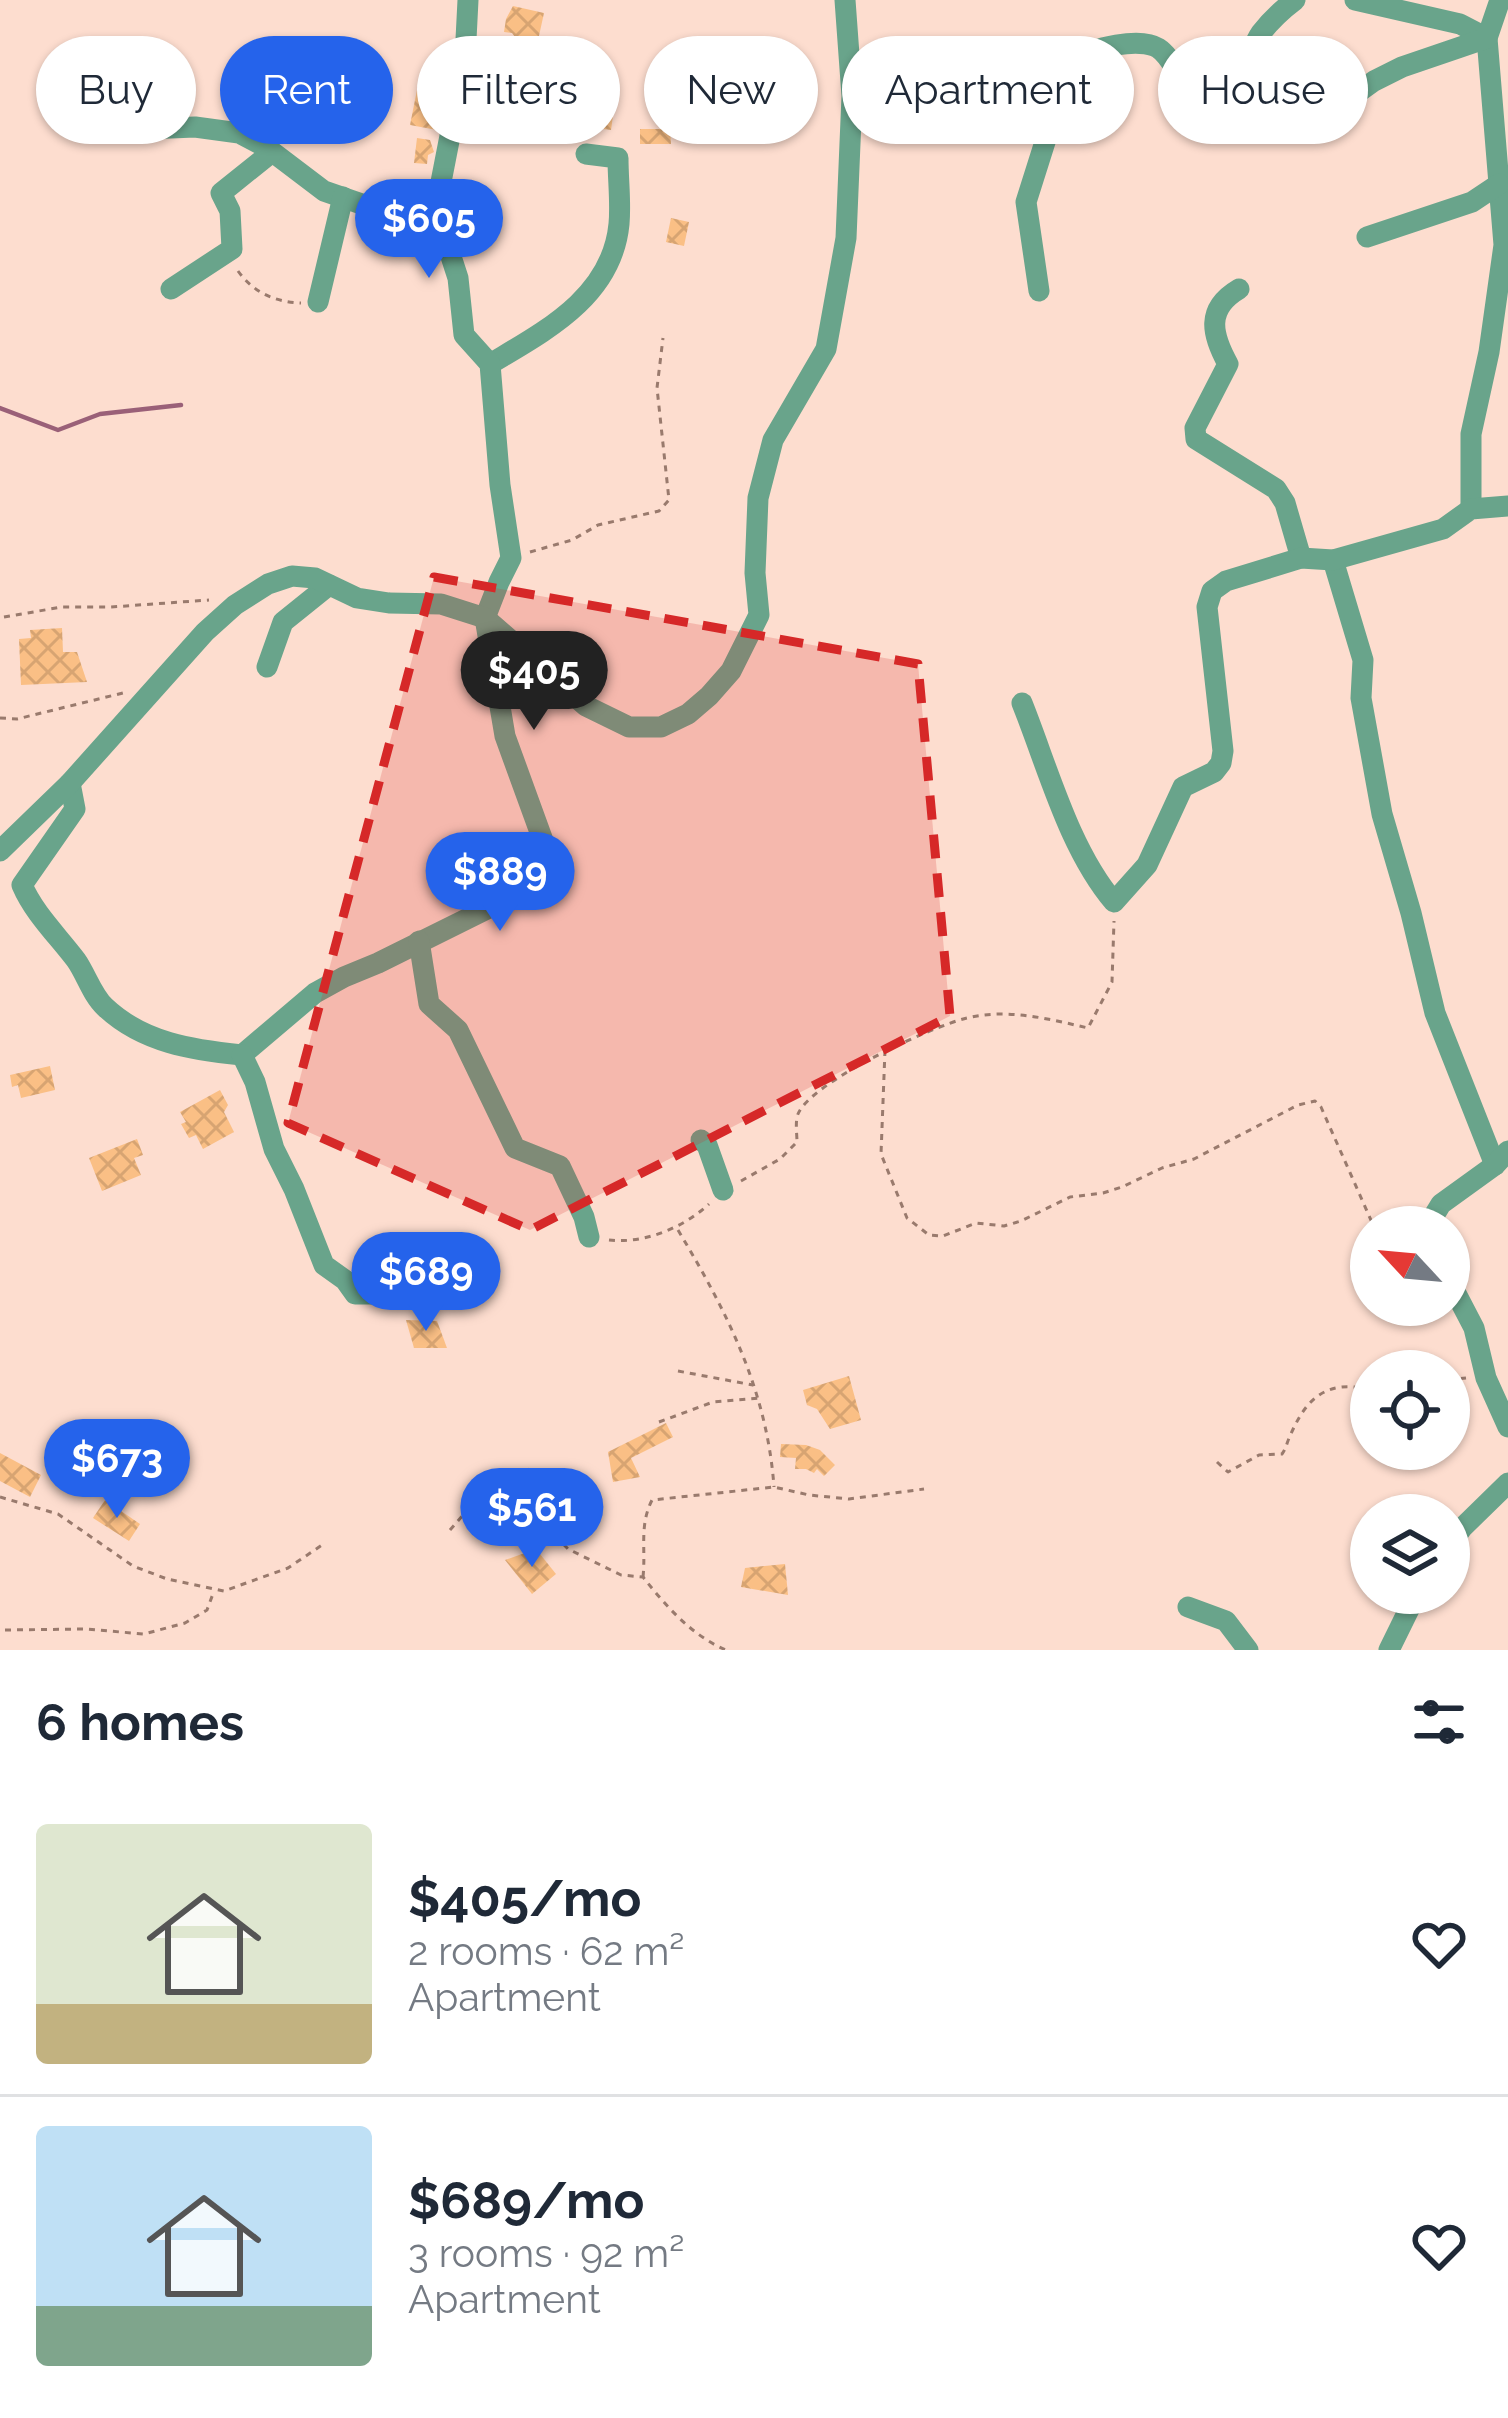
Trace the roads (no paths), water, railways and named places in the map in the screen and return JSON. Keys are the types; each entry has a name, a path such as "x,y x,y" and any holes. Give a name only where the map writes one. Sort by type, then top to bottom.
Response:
{"street":[{"path":"433,223 465,59 468,0"},
{"path":"0,851 70,784 205,632 268,584 292,577 315,578 358,598 389,604 441,604 485,617 586,706 629,727 661,727 688,715 710,697 731,671 759,615 755,573 758,498 773,440 826,349 846,238 852,96 845,0"},
{"path":"1039,290 1026,202 1063,85 1080,57 1114,45 1148,44 1161,50 1183,85 1201,95 1222,94 1238,81 1259,36 1295,0"},
{"path":"1355,0 1460,24 1486,38"},
{"path":"1471,509 1471,434 1489,352 1504,245 1486,38 1500,0"},
{"path":"1368,87 1388,74 1486,38"},
{"path":"70,784 75,809 22,885 29,902 78,962 103,1005 142,1033 189,1049 242,1055 315,993 543,881 549,873 548,857 505,736 485,617 511,558 490,364 464,335 458,278 445,238 433,223 323,191 239,133 196,127"},
{"path":"171,289 232,249 230,211 221,194 272,152"},
{"path":"490,364 559,323 582,303 612,257 619,224 618,158 586,154"},
{"path":"1367,237 1472,202 1499,184"},
{"path":"318,302 343,197"},
{"path":"1239,290 1225,298 1218,310 1214,337 1228,364 1196,428 1196,439 1276,489 1285,503 1301,558"},
{"path":"1022,704 1076,841 1114,902 1147,865 1183,787 1214,772 1221,763 1207,607 1213,591 1226,580 1301,558 1333,560 1443,529 1471,509 1508,506"},
{"path":"1333,560 1363,660 1361,698 1382,814 1435,1013 1501,1158 1440,1206"},
{"path":"267,667 283,622 329,585"},
{"path":"419,941 429,1004 458,1030 515,1148 560,1166 589,1237"},
{"path":"242,1055 255,1082 274,1149 324,1265 356,1294 411,1294"},
{"path":"701,1140 723,1190"},
{"path":"1470,1320 1486,1378 1508,1427"},
{"path":"1470,1520 1508,1483"},
{"path":"1188,1607 1226,1621 1248,1650"},
{"path":"1389,1650 1407,1614"}],"waterway":[{"path":"0,408 58,430 100,414 181,405"}]}
